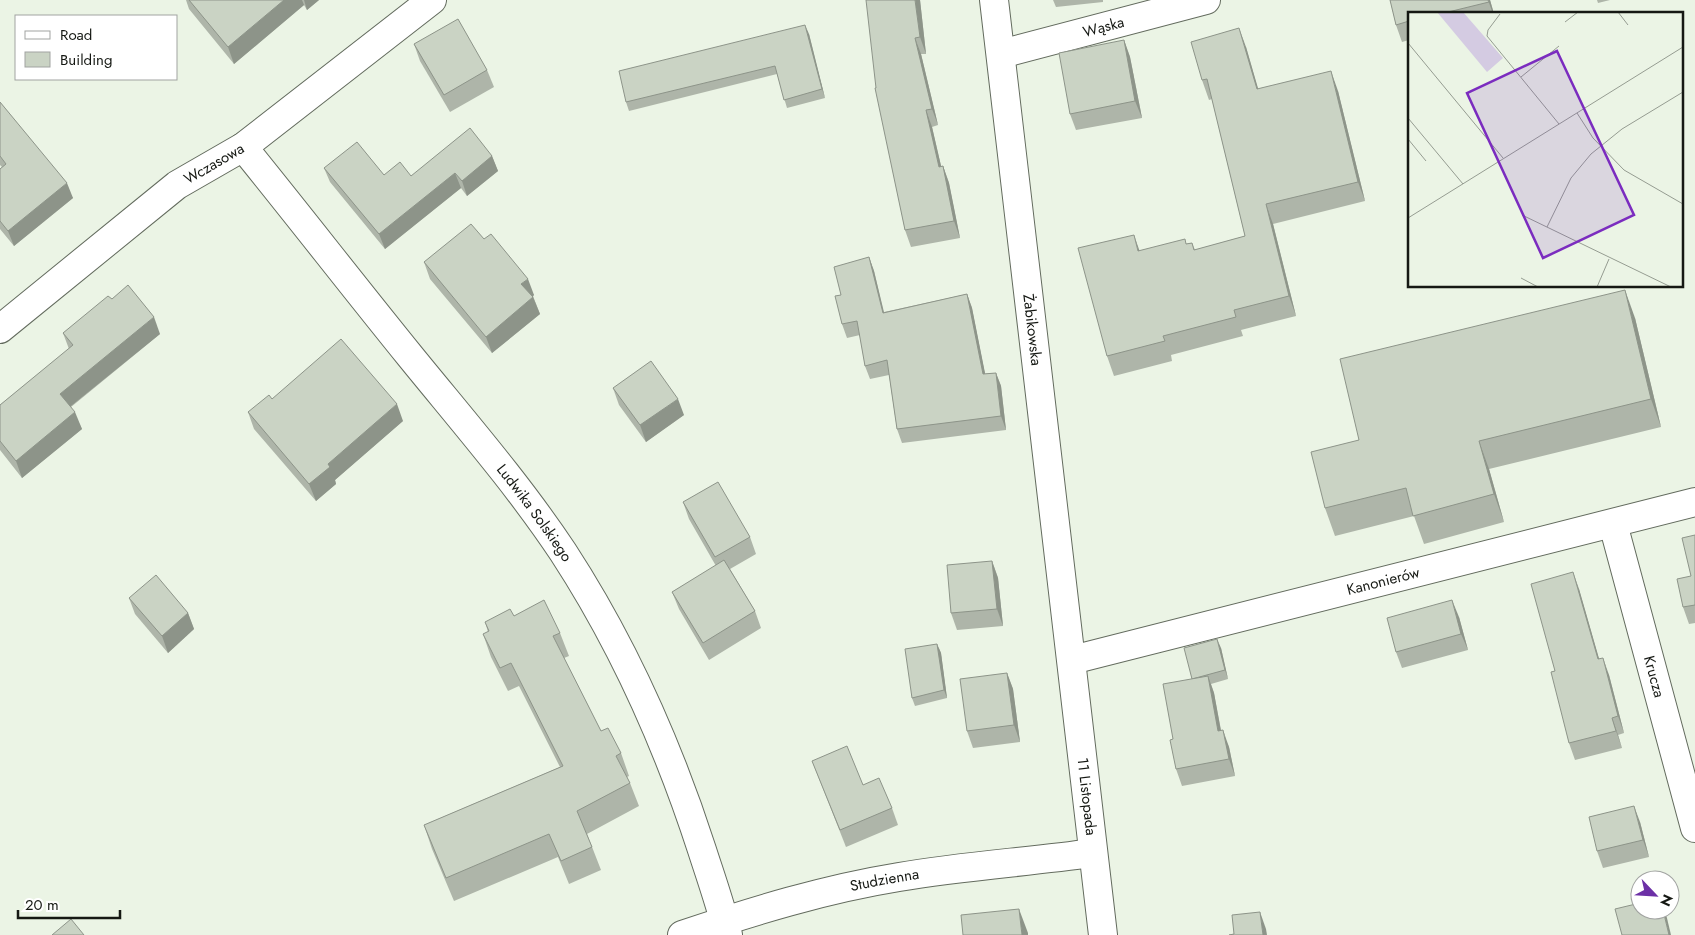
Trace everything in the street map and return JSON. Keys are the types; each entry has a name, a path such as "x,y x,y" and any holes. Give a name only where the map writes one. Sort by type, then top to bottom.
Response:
{"street":[{"name":"Wczasowa","path":"0,329 177,185 243,146 432,0"},
{"name":"Żabikowska","path":"994,0 1072,660"},
{"name":"Wąska","path":"1001,54 1206,0"},
{"name":"Ludwika Solskiego","path":"243,146 488,451 544,524 580,580 614,639 647,707 689,812 726,928"},
{"name":"Kanonierów","path":"1072,660 1695,502"},
{"name":"Krucza","path":"1613,524 1695,828"},
{"name":"11 Listopada","path":"1072,660 1092,854 1103,935"},
{"name":"Studzienna","path":"682,935 726,928 818,894 900,876 1092,854"}],"building":[{"path":"189,0 284,0 228,47"},
{"path":"866,0 915,0 920,37 915,38 932,109 926,110 939,167 943,166 954,221 905,230 875,88"},
{"path":"1390,0 1488,0 1489,2 1448,12 1408,12 1408,21 1396,25"},
{"path":"458,19 487,70 444,95 414,44"},
{"path":"805,25 822,89 784,100 775,66 626,102 619,71"},
{"path":"1239,28 1257,89 1331,71 1358,182 1266,204 1289,296 1234,310 1236,317 1163,336 1165,341 1107,356 1078,248 1134,235 1138,251 1185,239 1186,244 1192,243 1194,250 1245,236 1207,79 1202,80 1191,42"},
{"path":"1124,40 1135,101 1070,114 1059,53"},
{"path":"0,102 67,183 8,231 0,221 0,169 6,164 0,156"},
{"path":"470,128 492,156 462,181 455,173 379,234 324,168 357,142 384,175 400,162 411,176"},
{"path":"471,224 484,239 491,234 528,279 521,284 533,297 486,337 424,262"},
{"path":"869,257 883,313 967,294 983,374 996,373 1001,416 897,429 887,360 865,366 857,321 842,324 835,296 841,295 834,267"},
{"path":"128,285 154,317 60,394 75,412 16,461 0,441 0,405 73,345 63,333 108,296 112,299"},
{"path":"1625,290 1651,399 1479,441 1494,494 1413,516 1406,488 1325,508 1311,452 1359,440 1340,359"},
{"path":"341,339 397,404 328,464 330,467 309,484 248,412 269,395 272,399"},
{"path":"651,361 678,399 640,425 613,388"},
{"path":"718,482 750,537 715,557 683,502"},
{"path":"1695,535 1695,605 1683,607 1677,579 1691,576 1682,538"},
{"path":"724,560 755,611 703,643 672,592"},
{"path":"992,561 997,609 951,613 947,565"},
{"path":"1573,572 1598,659 1603,658 1618,716 1612,718 1616,731 1569,743 1551,672 1555,671 1531,584"},
{"path":"156,575 188,613 162,636 129,598"},
{"path":"544,600 560,633 553,636 601,731 608,728 621,753 616,756 630,783 577,811 592,847 561,861 549,834 446,878 424,825 563,766 511,663 500,668 483,634 489,631 485,622 510,609 514,616"},
{"path":"1452,600 1461,634 1396,652 1387,618"},
{"path":"1217,639 1225,670 1192,679 1184,648"},
{"path":"937,644 944,690 912,698 905,649"},
{"path":"1007,673 1014,725 967,731 960,679"},
{"path":"1208,676 1218,731 1223,730 1229,759 1176,769 1170,740 1173,739 1163,684"},
{"path":"847,746 863,785 879,778 892,808 840,830 812,761"},
{"path":"1634,806 1643,840 1597,851 1589,817"},
{"path":"1630,905 1630,920 1665,920 1669,935 1622,935 1615,909"},
{"path":"1019,909 1022,935 963,935 961,915"},
{"path":"1260,912 1263,935 1229,935 1234,934 1232,915"},
{"path":"71,919 84,935 52,935"}]}
